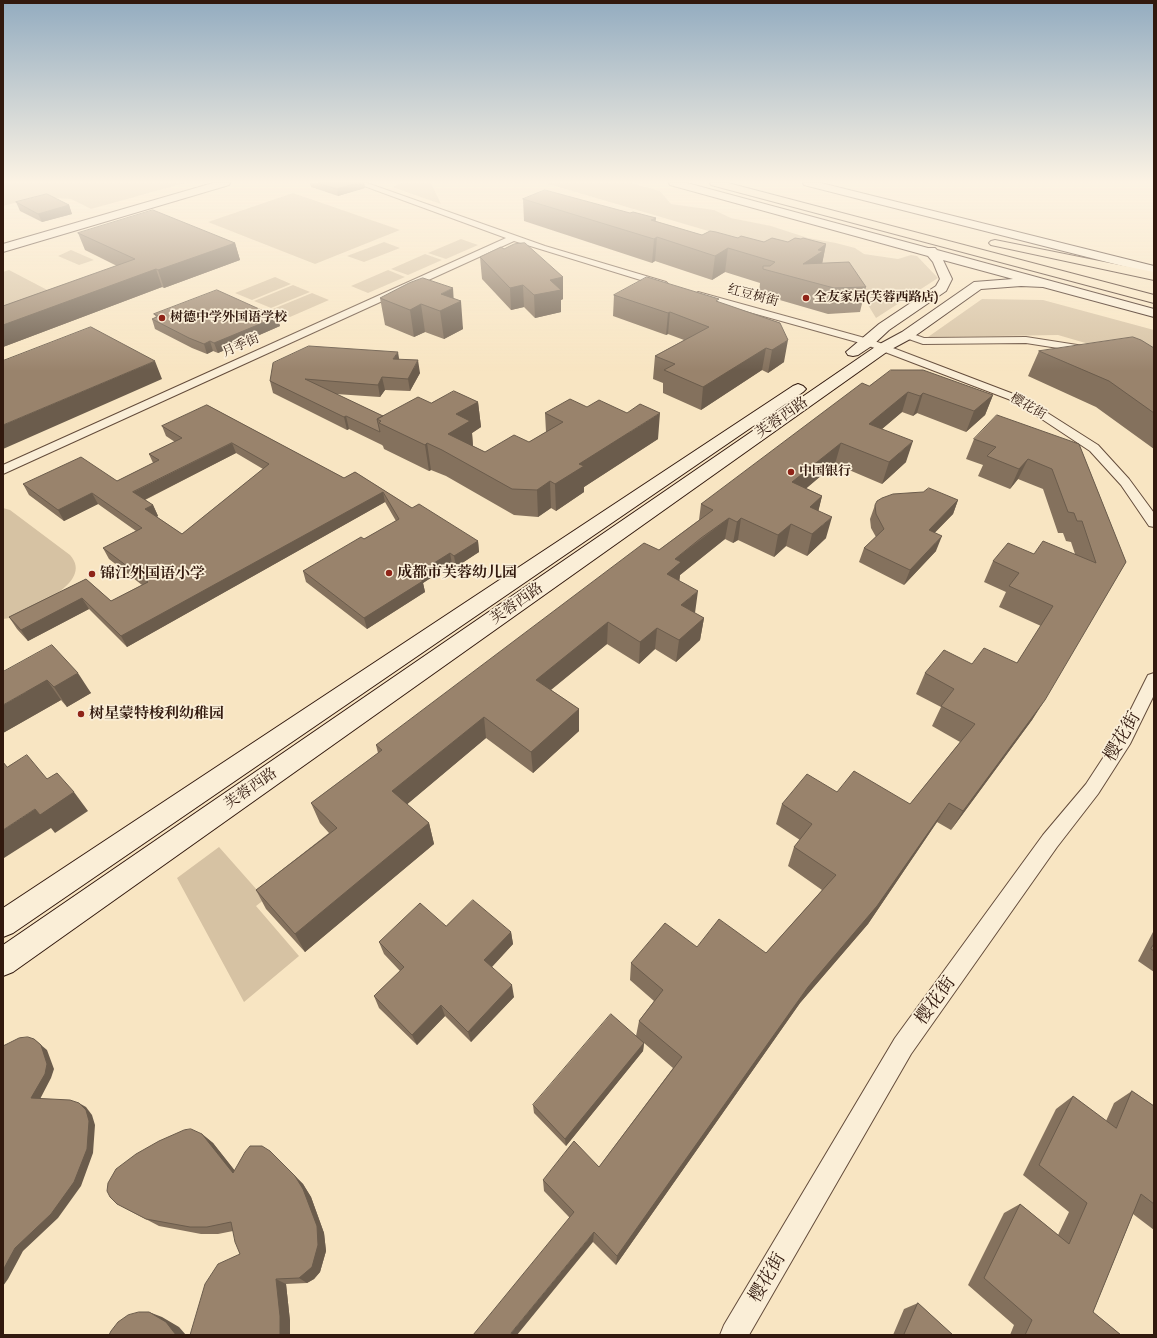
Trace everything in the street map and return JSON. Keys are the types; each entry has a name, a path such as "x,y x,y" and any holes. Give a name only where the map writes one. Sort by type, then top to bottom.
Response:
{"highway":[{"path":"930,245 1084,286 1154,312"},
{"path":"1002,245 1154,284"},
{"path":"1006,245 1154,276"},
{"path":"939,248 1154,299"},
{"path":"1047,254 1154,270"}],"main road":[{"path":"929,245 1043,283 1154,312"},
{"path":"1056,245 1154,270"},
{"name":"芙蓉西路","path":"3,962 876,345 884,327 941,288 946,279 939,262 939,248"},
{"name":"芙蓉西路","path":"3,924 876,345 907,335 978,285 1021,282 1043,283"}],"street":[{"name":"月季街","path":"3,470 497,245"},
{"path":"537,245 675,288"},
{"name":"红豆树街","path":"690,292 876,345"},
{"path":"907,335 923,341 1026,340 1103,352"},
{"name":"樱花街","path":"876,345 1020,400 1052,420 1094,448 1124,482 1154,523"},
{"name":"樱花街","path":"734,1335 903,1046 1050,841 1092,788 1124,739 1154,679"}],"shaded area":[{"path":"268,245 361,245 315,264"},
{"path":"375,245 393,245 400,248 364,262 347,256"},
{"path":"446,245 477,245 446,259 428,253"},
{"path":"758,245 845,245 855,248 864,254 898,259 911,255 917,256 938,278 876,318 848,272"},
{"path":"71,250 94,260 79,265 58,256"},
{"path":"425,254 442,260 408,275 391,269"},
{"path":"9,270 55,294 11,309 3,304 3,272"},
{"path":"388,270 405,277 368,293 351,286"},
{"path":"275,277 291,284 252,300 235,293"},
{"path":"293,285 310,292 271,308 254,301"},
{"path":"312,293 329,300 290,317 273,309"},
{"path":"982,299 1043,300 1154,330 1154,367 1144,360 1058,335 928,337"},
{"path":"3,508 10,510 70,555 76,566 74,576 67,585 56,594 10,618 3,619"},
{"path":"219,847 265,899 256,906 299,956 244,1002 177,878"}],"building":[{"path":"105,245 228,245 158,270 156,269 3,325 3,306 135,259"},
{"path":"511,245 528,245 563,277 550,280 561,290 534,295 523,285 510,288 480,257 501,247 504,249"},
{"path":"683,245 824,245 818,250 823,251 803,264 849,262 866,287 834,288 763,269 763,266 770,266 775,262 728,248 715,256"},
{"path":"647,277 719,299 716,301 780,323 788,340 772,350 766,348 703,387 664,370 675,364 655,356 709,327 670,312 668,313 614,295"},
{"path":"423,278 453,288 441,294 461,301 440,311 421,304 410,310 380,298 409,283"},
{"path":"217,290 277,317 214,343 210,341 204,344 152,319 159,316 154,314"},
{"path":"91,327 155,361 3,425 3,361"},
{"path":"1133,337 1154,348 1154,413 1109,381 1039,351"},
{"path":"309,346 398,352 393,359 418,360 408,379 382,377 378,385 305,379 383,416 377,419 380,432 346,416 344,417 270,381 273,363"},
{"path":"891,370 923,370 993,395 974,411 923,393 920,396 908,392 869,424 913,441 889,462 841,443 792,482 822,496 810,507 832,517 812,534 791,524 778,535 741,518 737,522 729,518 701,538 675,559 681,562 667,574 698,591 681,605 704,618 679,640 657,628 640,642 608,622 536,680 579,709 531,752 484,717 392,791 429,823 295,934 256,890 337,828 311,803 382,750 376,745 644,543 659,550 713,510 701,504 862,383 869,386"},
{"path":"454,391 478,402 456,414 470,421 448,434 485,452 514,435 529,442 563,422 545,413 570,399 587,407 599,400 627,413 640,404 660,413 579,464 584,466 555,484 550,481 537,490 512,489 442,450 427,443 425,445 379,423 381,421 377,419 418,397 431,403"},
{"path":"207,405 344,478 355,472 412,508 419,504 478,541 454,556 450,553 415,575 423,581 364,618 303,571 361,537 364,539 399,519 383,492 121,636 82,598 21,630 9,617 86,579 111,601 148,582 103,548 142,528 92,493 58,510 23,484 81,457 117,481 159,460 149,454 182,438 162,426","holes":["232,443 269,464 182,534 145,509 153,505 133,492"]},
{"path":"997,415 1079,444 1126,562 1045,700 963,811 949,803 877,906 808,987 617,1256 594,1232 511,1333 512,1335 473,1335 574,1212 543,1180 574,1141 599,1167 682,1057 639,1021 663,990 631,963 665,923 697,947 719,919 766,953 836,875 794,847 812,824 782,804 807,774 837,792 854,771 910,804 975,724 941,706 954,689 925,673 944,650 972,664 984,648 1017,663 1053,606 1009,586 1019,573 993,561 1008,543 1034,554 1043,541 1096,563 1082,521 1077,521 1074,513 1068,512 1052,469 1028,459 1019,469 987,456 996,447 974,439"},
{"path":"929,488 958,500 929,530 942,536 910,570 864,548 884,529 876,514 875,505 877,501 893,494 923,492"},
{"path":"52,645 78,673 54,687 47,680 3,705 3,672"},
{"path":"27,755 47,779 57,773 74,792 40,815 35,809 3,830 3,762 7,767"},
{"path":"473,900 511,932 484,960 512,985 468,1032 441,1005 412,1035 374,996 404,967 379,942 420,903 446,926"},
{"path":"1154,944 1154,951 1151,949"},
{"path":"611,1014 644,1043 565,1139 533,1105"},
{"path":"28,1037 34,1039 41,1045 47,1064 45,1074 31,1098 70,1100 79,1103 86,1110 89,1121 87,1149 74,1182 51,1214 15,1248 3,1270 3,1046 19,1038"},
{"path":"1132,1091 1154,1106 1154,1204 1141,1194 1093,1312 1121,1335 1025,1335 1032,1320 984,1278 1020,1204 1069,1244 1087,1203 1039,1165 1073,1096 1116,1128"},
{"path":"191,1129 202,1134 233,1173 250,1146 262,1146 270,1151 295,1176 303,1189 317,1226 318,1245 312,1267 299,1278 276,1279 280,1316 280,1335 190,1335 205,1284 218,1264 240,1254 235,1242 231,1222 207,1227 190,1227 146,1219 117,1204 110,1197 107,1191 108,1183 116,1169 136,1154 159,1141 184,1130"},
{"path":"918,1303 953,1335 904,1335"},
{"path":"139,1312 149,1312 166,1322 176,1335 109,1335 118,1322 128,1315"}],"place":[{"name":"全友家居(芙蓉西路店)","path":"806,298"},
{"name":"树德中学外国语学校","path":"162,318"},
{"name":"中国银行","path":"791,472"},
{"name":"成都市芙蓉幼儿园","path":"389,573"},
{"name":"锦江外国语小学","path":"92,574"},
{"name":"树星蒙特梭利幼稚园","path":"81,714"}]}
